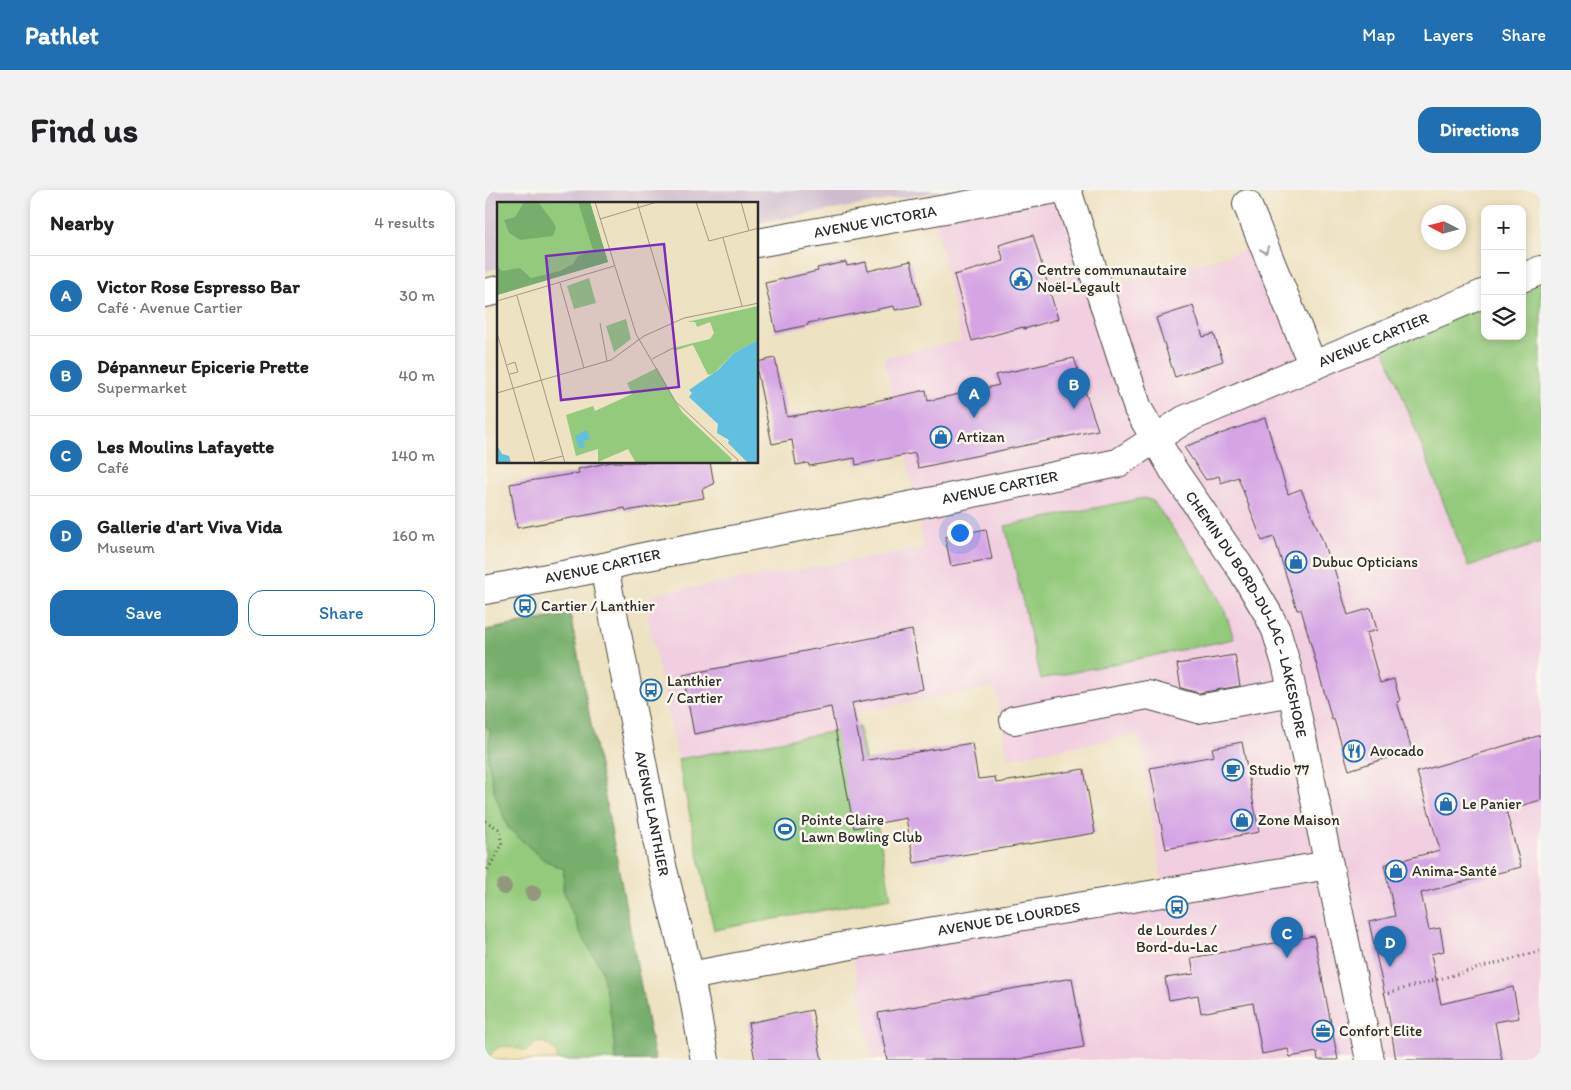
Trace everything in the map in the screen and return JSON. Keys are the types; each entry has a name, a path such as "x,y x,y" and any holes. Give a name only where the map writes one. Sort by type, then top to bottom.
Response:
{"street":[{"name":"AVENUE VICTORIA","path":"759,243 1051,190"},
{"name":"CHEMIN DU BORD-DU-LAC - LAKESHORE","path":"1067,190 1138,409 1155,440 1242,570 1268,614 1282,649 1369,1060"},
{"path":"1247,204 1313,366"},
{"path":"1526,276 1541,270"},
{"name":"AVENUE CARTIER","path":"485,590 1118,463 1184,420 1483,295"},
{"name":"AVENUE LANTHIER","path":"604,567 663,870 689,976 705,1060"},
{"path":"1014,720 1149,695 1198,709 1292,692"},
{"name":"AVENUE DE LOURDES","path":"689,976 851,946 1329,865"}],"path":[{"path":"485,821 499,829 502,845 485,872"},
{"path":"1381,995 1541,951"}],"shaded area":[{"path":"485,190 946,190 759,223 759,202 497,202 497,268 485,271"},
{"path":"1067,190 1092,287 1134,281 1254,248 1306,364 1380,338 1468,566 1541,543 1541,1060 872,1060 851,945 1164,893 1139,735 1008,758 995,687 857,712 859,727 678,759 648,619 651,597 660,593 924,548 909,468 884,357 961,341 933,211"}],"green space":[{"path":"1541,270 1541,543 1468,566 1380,338 1481,295 1481,340 1526,340 1526,276"},
{"path":"1144,498 1153,501 1203,570 1224,608 1234,639 1041,679 1005,526"},
{"path":"570,614 655,1060 485,1060 485,630"},
{"path":"570,614 655,1060 616,1060 612,1023 601,968 581,934 563,890 564,869 544,860 508,828 495,794 488,761 490,730 485,724 485,631"},
{"name":"Pointe Claire Lawn Bowling Club","path":"859,727 891,898 714,930 678,759"}],"sand":[{"path":"542,1042 552,1049 558,1060 488,1060 491,1054 499,1047 504,1046 526,1051 536,1043"}],"building":[{"path":"1033,235 1058,319 972,341 954,275 1004,261 999,245"},
{"path":"911,261 921,305 895,310 894,306 808,323 808,325 776,332 765,283 818,271 817,268 846,262 847,266 866,262 868,271"},
{"path":"1193,306 1203,337 1214,334 1223,361 1175,377 1156,318"},
{"path":"775,358 787,417 857,405 926,390 928,401 999,385 995,375 1074,358 1098,430 918,468 915,453 856,465 855,458 809,466 808,463 796,465 792,440 772,444 759,381 759,362"},
{"path":"1265,418 1288,494 1301,489 1331,566 1333,565 1348,615 1371,608 1377,630 1366,633 1380,683 1394,679 1400,701 1397,702 1412,750 1349,770 1334,719 1332,720 1301,609 1297,610 1274,537 1262,541 1238,477 1221,483 1219,476 1206,480 1184,447"},
{"path":"602,464 710,464 714,484 702,489 704,498 626,511 625,508 517,528 510,484 579,473 578,469"},
{"path":"986,529 992,559 951,566 945,537"},
{"path":"912,630 923,689 852,703 863,761 972,743 978,779 995,777 996,783 1084,769 1095,833 914,863 906,818 854,828 831,707 694,734 683,675"},
{"path":"1235,655 1240,686 1199,693 1181,688 1177,664"},
{"path":"1541,735 1541,800 1506,810 1521,867 1421,893 1429,930 1440,928 1444,951 1431,954 1441,1004 1513,987 1519,1018 1495,1022 1502,1060 1396,1060 1387,1005 1369,922 1395,916 1384,865 1440,850 1417,772"},
{"path":"1242,742 1259,832 1166,849 1150,768 1214,756 1212,748"},
{"path":"1314,936 1338,1060 1318,1060 1317,1052 1290,1057 1288,1049 1262,1054 1253,1003 1201,1013 1198,995 1169,1000 1165,978 1194,974 1191,958"},
{"path":"1072,978 1084,1047 1013,1060 887,1060 878,1013"},
{"path":"812,1010 822,1060 755,1060 748,1023"}],"place":[{"name":"Centre communautaire Noël-Legault","path":"1021,279"},
{"name":"Dépanneur Epicerie Prette","path":"1074,409"},
{"name":"Victor Rose Espresso Bar","path":"974,418"},
{"name":"Artizan","path":"941,437"},
{"name":"Dubuc Opticians","path":"1296,562"},
{"name":"Cartier / Lanthier","path":"525,606"},
{"name":"Lanthier / Cartier","path":"651,690"},
{"name":"Avocado","path":"1354,751"},
{"name":"Studio 77","path":"1233,770"},
{"name":"Le Panier","path":"1446,804"},
{"name":"Zone Maison","path":"1242,820"},
{"name":"Pointe Claire Lawn Bowling Club","path":"785,829"},
{"name":"Anima-Santé","path":"1396,871"},
{"name":"de Lourdes / Bord-du-Lac","path":"1177,907"},
{"name":"Les Moulins Lafayette","path":"1287,958"},
{"name":"Gallerie d'art Viva Vida","path":"1390,967"},
{"name":"Confort Elite","path":"1323,1031"}]}
